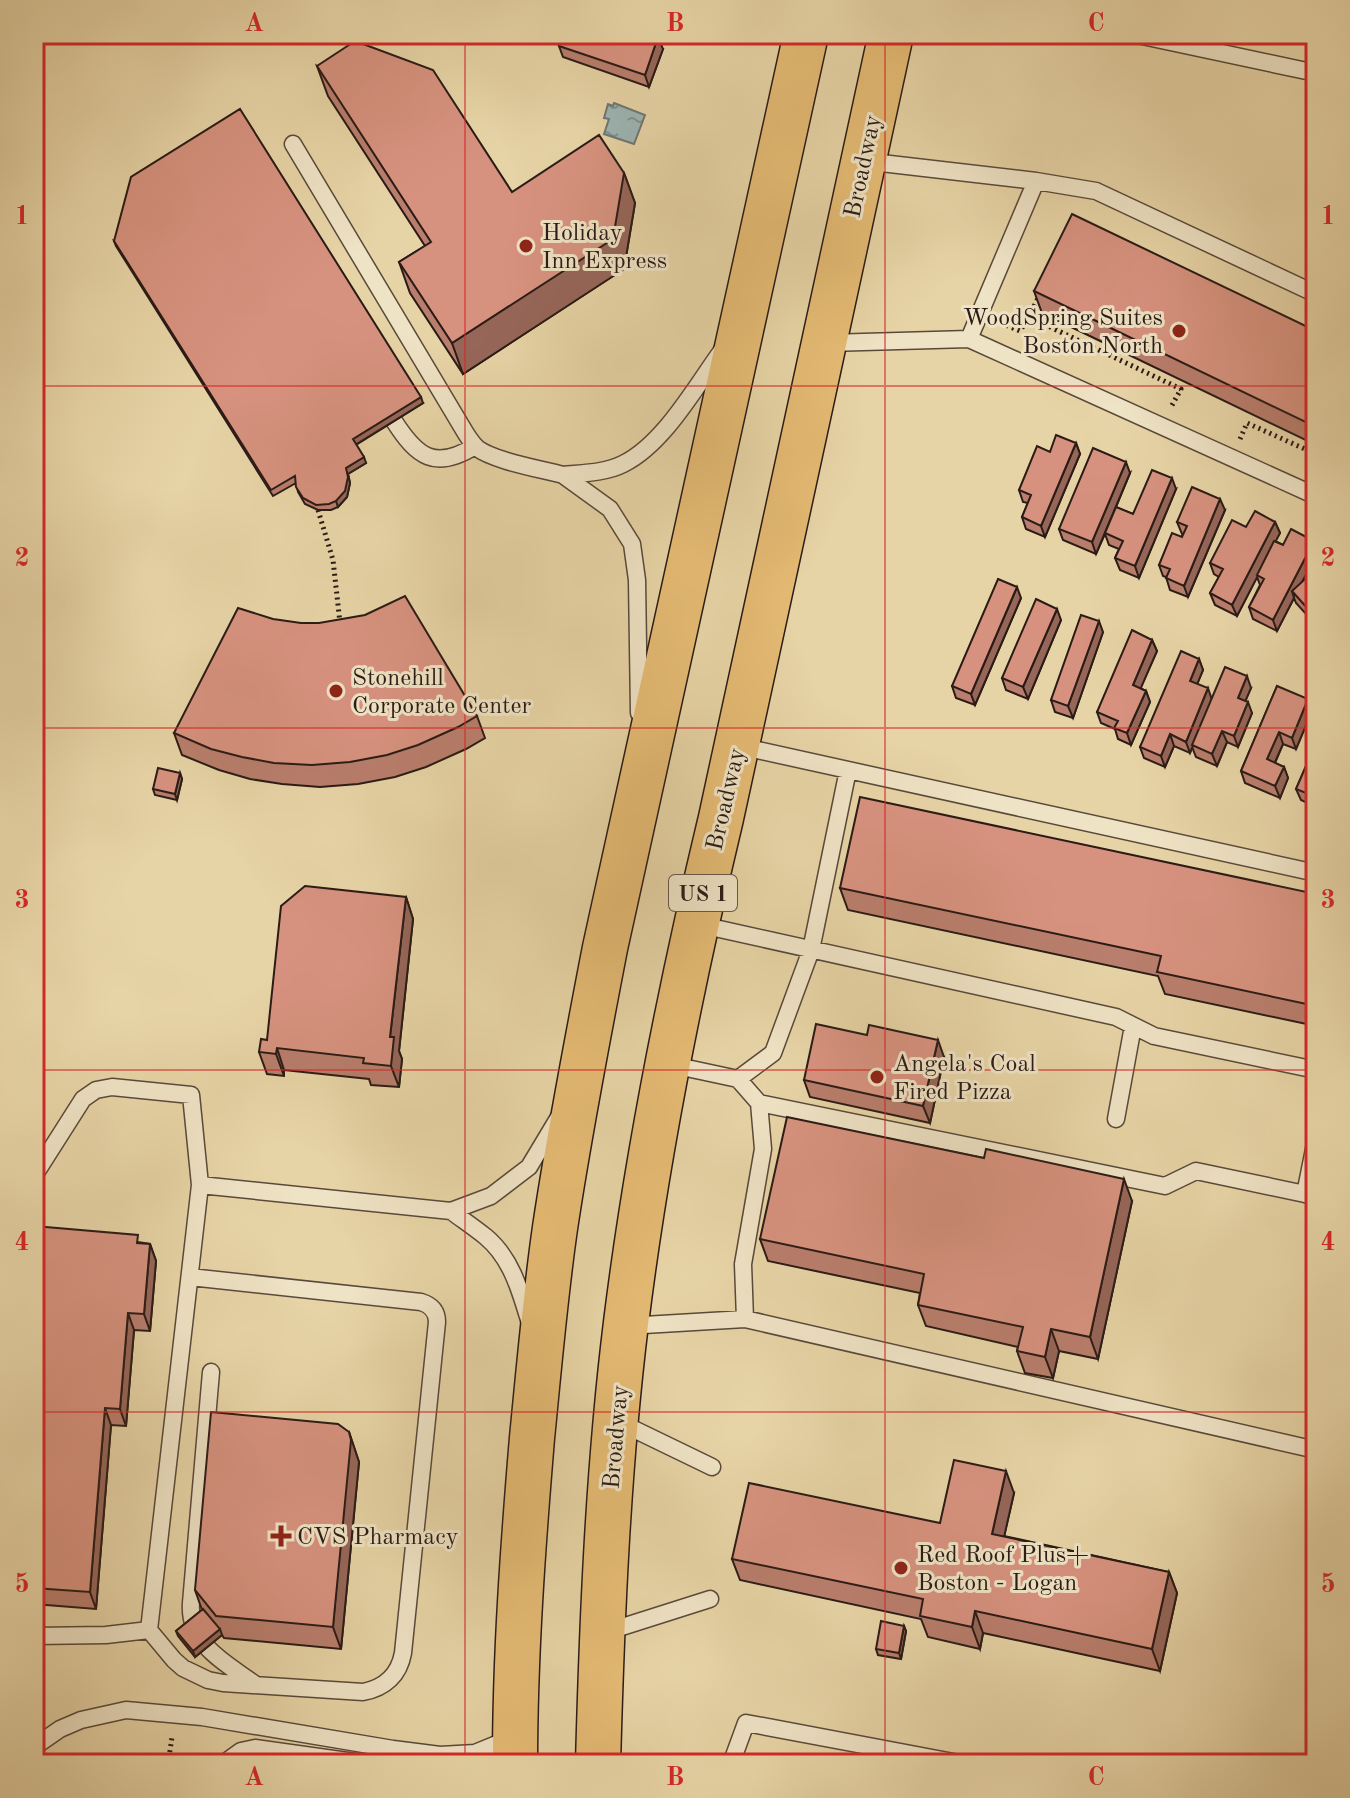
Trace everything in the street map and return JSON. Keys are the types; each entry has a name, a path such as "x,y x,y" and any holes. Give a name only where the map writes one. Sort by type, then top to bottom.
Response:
{"highway":[{"name":"Broadway","path":"598,1764 602,1633 616,1421 637,1237 667,1064 696,924 891,34"},
{"path":"515,1750 525,1517 555,1229 605,948 743,321 800,36"}],"lane":[{"path":"1133,34 1316,73"},
{"path":"293,144 475,446 511,461 563,475 610,509 632,544 637,580 640,794"},
{"path":"863,161 1096,191 1316,294"},
{"path":"969,339 1036,181"},
{"path":"563,475 606,470 621,465 649,447 662,434 743,321"},
{"path":"825,343 969,339 1316,496"},
{"path":"394,421 410,445 436,459 459,456 475,446"},
{"path":"737,745 1316,873"},
{"path":"738,1079 773,1053 811,950 848,770"},
{"path":"696,924 1116,1017 1154,1036 1316,1070"},
{"path":"1116,1119 1133,1026"},
{"path":"667,1064 738,1079 759,1103 763,1149 743,1264 745,1319"},
{"path":"200,1185 451,1211 491,1196 529,1167 581,1073"},
{"path":"34,1176 83,1099 96,1090 112,1087 191,1095 200,1185 149,1630 174,1660 196,1675 223,1683 363,1692 385,1685 395,1674 403,1653 430,1394 435,1312 428,1304 190,1277"},
{"path":"759,1103 1165,1186 1196,1171 1311,1195 1316,1139"},
{"path":"451,1211 488,1238 506,1261 518,1283 540,1355"},
{"path":"626,1326 745,1319 1316,1450"},
{"path":"211,1372 191,1617 199,1639 208,1650 256,1685"},
{"path":"616,1421 712,1467"},
{"path":"602,1633 710,1599"},
{"path":"34,1636 106,1635 149,1630"},
{"path":"34,1747 60,1729 81,1720 126,1710 202,1717 440,1755 515,1750"},
{"path":"731,1764 746,1723 964,1764"},
{"path":"223,1764 241,1751 255,1748 369,1764"}],"path":[{"path":"993,319 1020,331 1041,292"},
{"path":"1029,317 1181,389 1170,409"},
{"path":"1239,442 1247,423 1316,454"},
{"path":"318,510 333,560 341,629"},
{"path":"168,1764 173,1724"}],"water":[{"path":"614,103 645,115 634,144 604,134 609,119 604,118 608,104 613,106"}],"building":[{"path":"563,34 649,34 658,37 645,75 559,46"},
{"name":"Holiday Inn Express","path":"355,41 433,70 512,192 599,135 624,173 613,239 452,343 399,262 431,242 317,66"},
{"path":"240,109 421,397 353,439 364,457 346,468 345,491 329,504 316,505 303,498 296,487 295,476 271,490 114,241 131,177"},
{"name":"WoodSpring Suites Boston North","path":"1072,214 1316,331 1316,427 1034,291"},
{"path":"1056,435 1076,443 1041,526 1022,517 1031,495 1019,490 1037,446 1050,452"},
{"path":"1093,448 1126,462 1092,542 1059,529"},
{"path":"1152,470 1172,478 1135,566 1115,558 1123,541 1105,533 1116,507 1133,514"},
{"path":"1192,487 1220,499 1184,586 1166,578 1170,569 1159,565 1172,533 1182,537 1187,526 1177,522"},
{"path":"1255,511 1275,522 1232,605 1210,593 1223,569 1210,563 1232,520 1246,527"},
{"path":"1291,529 1314,541 1273,620 1249,607 1264,579 1257,575 1274,541 1283,545"},
{"path":"1316,569 1316,618 1292,591"},
{"path":"998,579 1017,587 971,694 952,686"},
{"name":"Stonehill Corporate Center","path":"405,596 477,716 418,745 387,755 312,765 242,757 211,749 174,733 238,608 273,619 319,623 365,615"},
{"path":"1036,599 1057,609 1023,687 1002,678"},
{"path":"1081,615 1099,621 1068,706 1051,700"},
{"path":"1132,630 1152,640 1133,685 1146,691 1127,733 1114,728 1118,721 1097,712"},
{"path":"1181,651 1199,659 1190,681 1208,688 1186,742 1170,734 1161,756 1140,747"},
{"path":"1225,667 1247,676 1238,698 1248,702 1234,736 1222,731 1212,754 1192,745"},
{"path":"1277,686 1308,699 1292,738 1279,732 1267,759 1284,767 1275,786 1241,771"},
{"path":"1316,743 1316,797 1296,789"},
{"path":"158,768 180,773 175,794 153,789"},
{"path":"860,797 1316,894 1316,1006 1157,972 1161,956 840,888"},
{"path":"305,886 406,897 390,1037 394,1037 391,1066 363,1063 364,1058 277,1048 276,1054 259,1052 261,1039 267,1040 281,906"},
{"name":"Angela's Coal Fired Pizza","path":"816,1024 867,1035 869,1025 938,1040 923,1106 804,1080"},
{"path":"787,1117 984,1158 986,1149 1124,1179 1090,1337 1051,1329 1045,1357 1017,1351 1023,1327 918,1305 924,1274 760,1239"},
{"path":"34,1226 138,1235 137,1243 150,1244 144,1314 128,1313 120,1409 105,1408 90,1592 34,1588"},
{"name":"CVS Pharmacy","path":"211,1412 338,1424 349,1432 351,1440 333,1627 216,1616 195,1590"},
{"name":"Red Roof Plus+ Boston - Logan","path":"954,1460 1006,1471 992,1534 1169,1572 1152,1649 975,1611 972,1627 920,1616 923,1599 732,1559 749,1483 940,1523"},
{"path":"203,1609 220,1629 193,1651 176,1631"},
{"path":"881,1621 904,1626 899,1653 876,1649"},
{"path":"228,1760 260,1764 228,1764"}],"place":[{"name":"Holiday Inn Express","path":"526,246"},
{"name":"WoodSpring Suites Boston North","path":"1179,331"},
{"name":"Stonehill Corporate Center","path":"336,691"},
{"name":"Angela's Coal Fired Pizza","path":"877,1077"},
{"name":"CVS Pharmacy","path":"281,1536"},
{"name":"Red Roof Plus+ Boston - Logan","path":"901,1568"}]}
